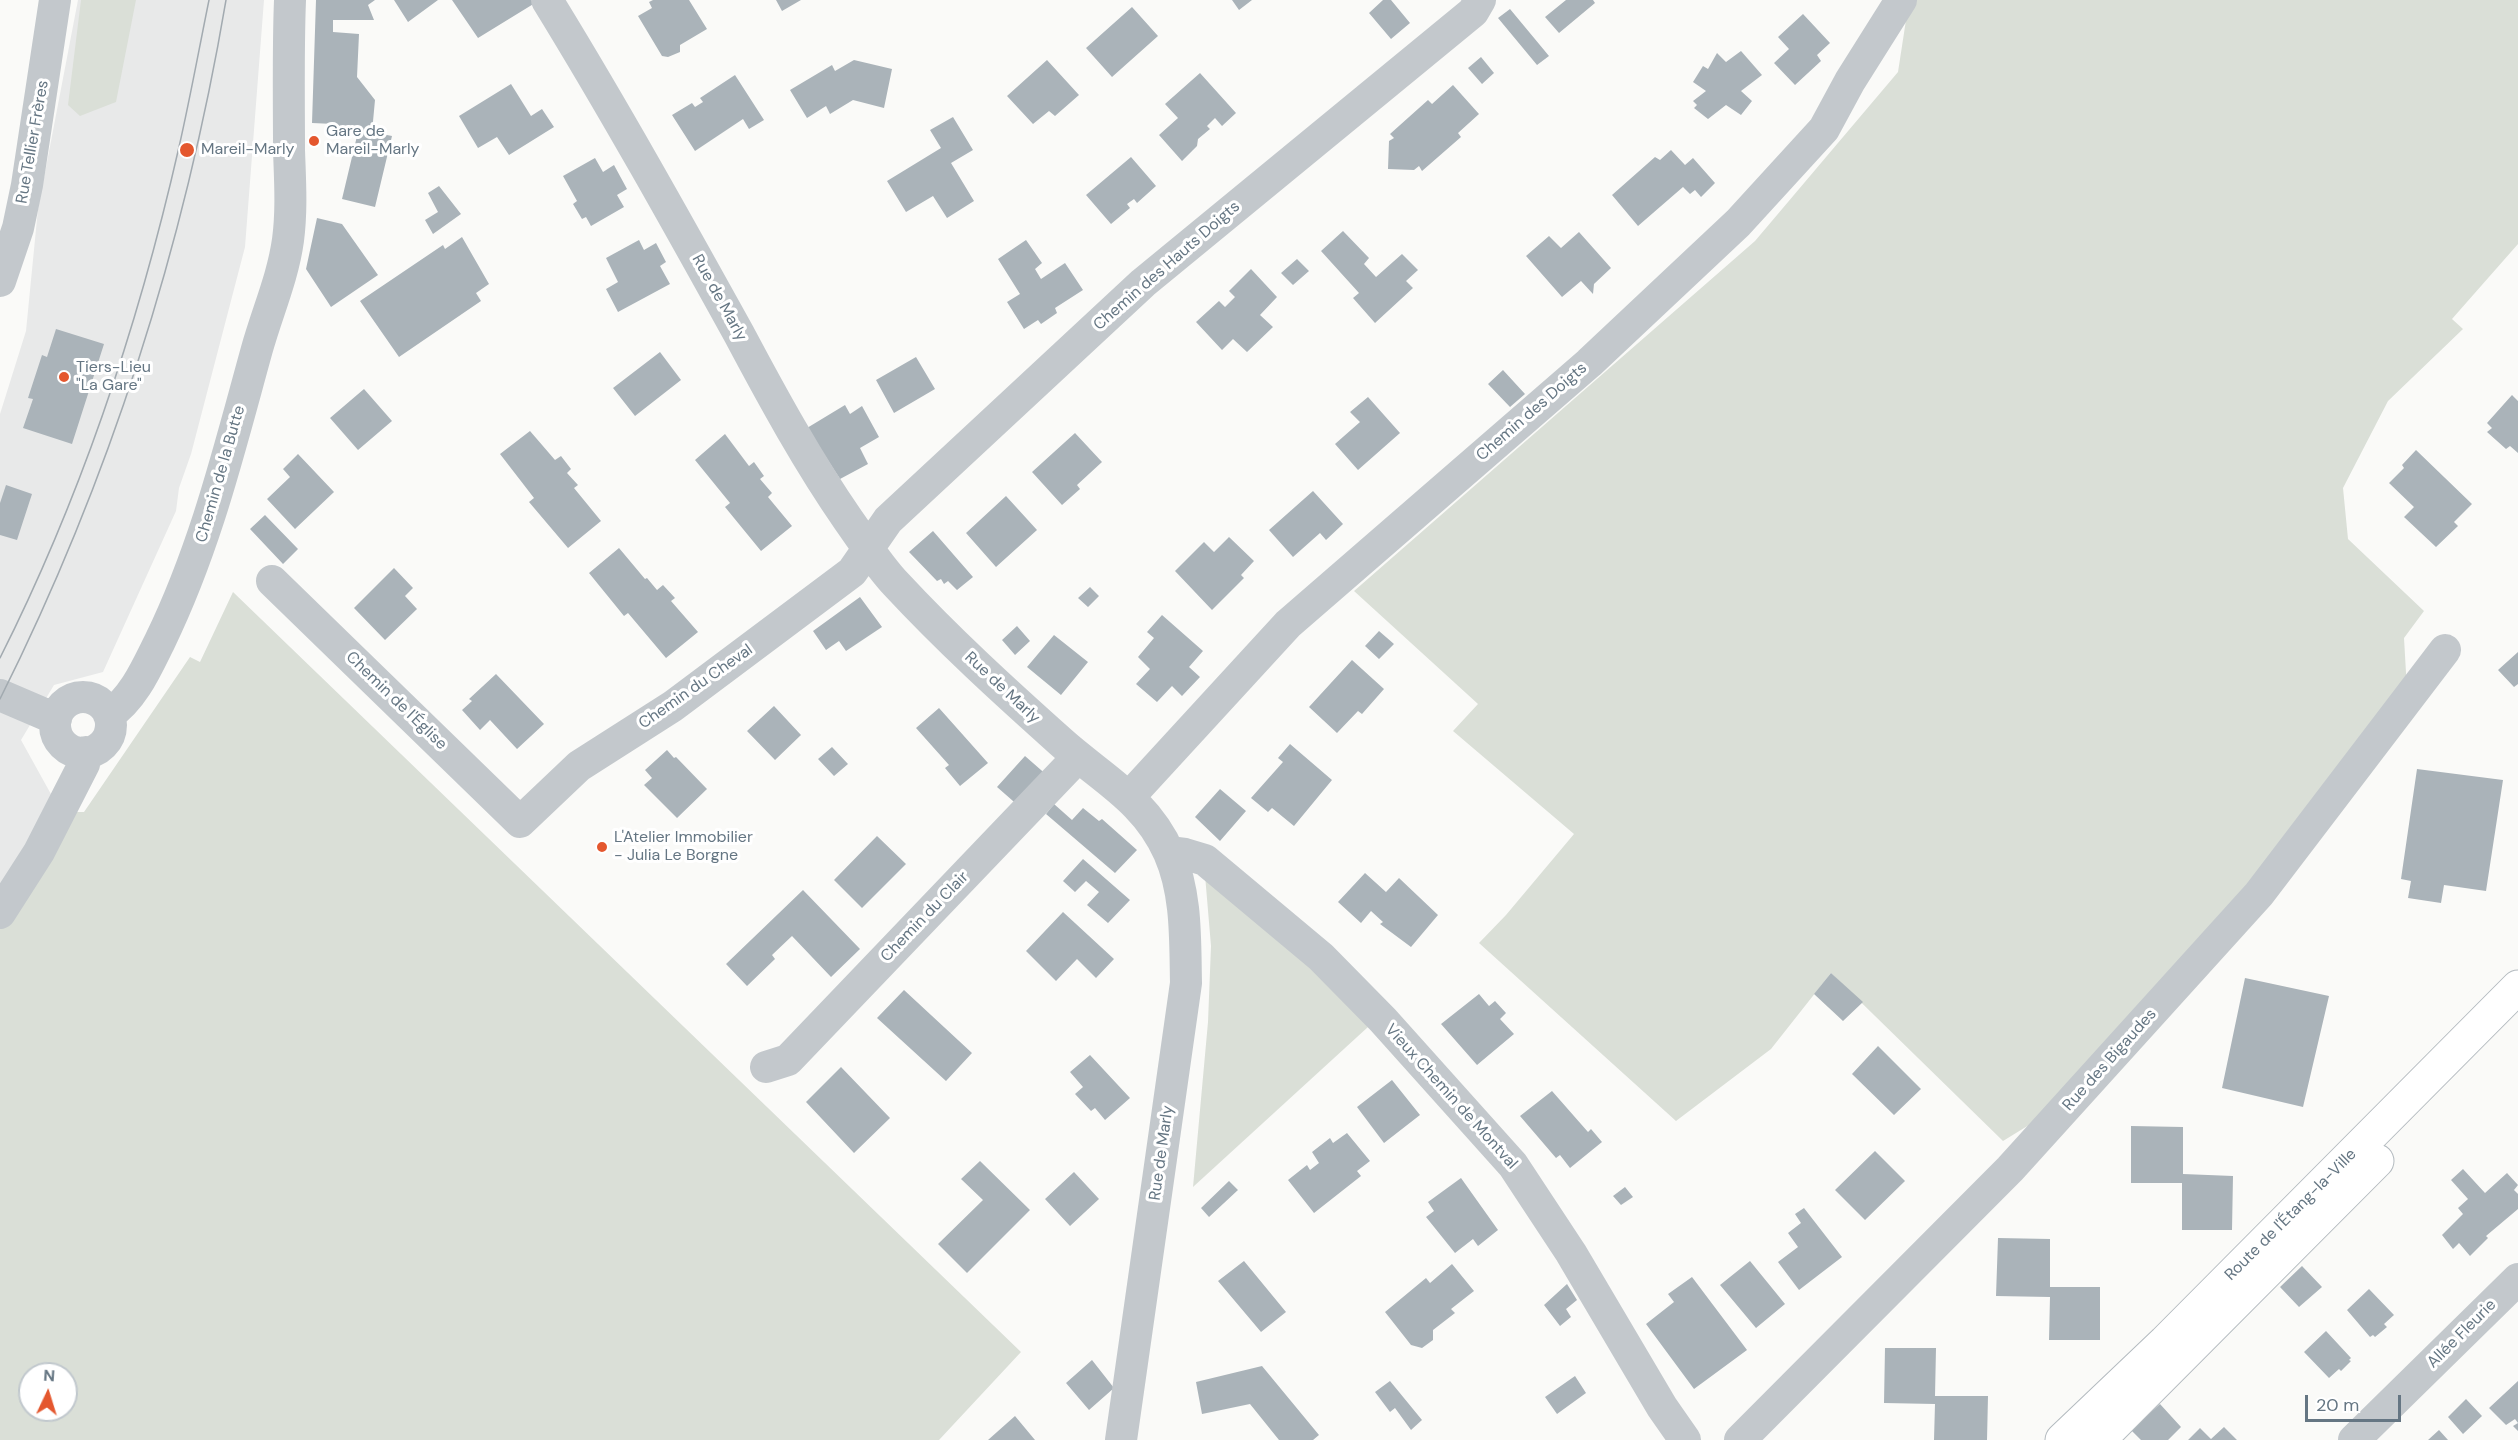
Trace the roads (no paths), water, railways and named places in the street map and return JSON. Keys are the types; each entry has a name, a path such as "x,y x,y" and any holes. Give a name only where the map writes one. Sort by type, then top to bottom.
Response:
{"street":[{"name":"Rue Tellier Frères","path":"0,279 18,228 13,188 56,0"},
{"name":"Chemin de la Butte","path":"109,715 119,708 147,668 196,559 207,528 261,334 280,277 288,241 290,215 288,59 290,0"},
{"name":"Rue de Marly","path":"546,0 631,139 787,423 868,549 894,582 984,673 1078,757 1130,796 1159,834 1168,852 1179,880 1185,922 1186,984 1121,1440"},
{"name":"Chemin des Hauts Doigts","path":"868,549 888,520 1143,283 1473,12 1480,0"},
{"name":"Chemin des Doigts","path":"1130,796 1288,624 1589,363 1738,223 1824,129 1850,81 1902,0"},
{"name":"Chemin du Cheval","path":"520,822 579,766 673,706 852,572 868,549"},
{"name":"Chemin de l'Église","path":"272,581 520,822"},
{"name":"Rue des Bigaudes","path":"1740,1440 2010,1169 2259,894 2445,650"},
{"path":"0,694 56,719"},
{"path":"81,697 98,701 109,715 110,731 102,746 86,752 69,749 58,736 56,719 65,704 81,697"},
{"path":"0,913 39,852 84,764 86,752"},
{"name":"Chemin du Clair","path":"766,1067 788,1060 1078,757"},
{"name":"Vieux Chemin de Montval","path":"1168,852 1205,860 1321,957 1383,1020 1513,1165 1571,1253 1662,1407 1685,1440"},
{"name":"Route de l'Étang-la-Ville","path":"2062,1440 2165,1342 2518,987"},
{"name":"Route de l'Étang-la-Ville","path":"2099,1440 2518,1018"},
{"name":"Allée Fleurie","path":"2354,1440 2518,1279"}],"tram line":[{"path":"0,658 57,535 82,472 126,344 163,213 183,129 209,0"},
{"path":"0,699 40,616 76,531 139,358 189,180 226,0"}],"place":[{"name":"Gare de Mareil-Marly","path":"314,141"},
{"name":"Mareil-Marly","path":"187,150"},
{"name":"Tiers-Lieu \"La Gare\"","path":"64,377"},
{"name":"L'Atelier Immobilier - Julia Le Borgne","path":"602,847"}]}
